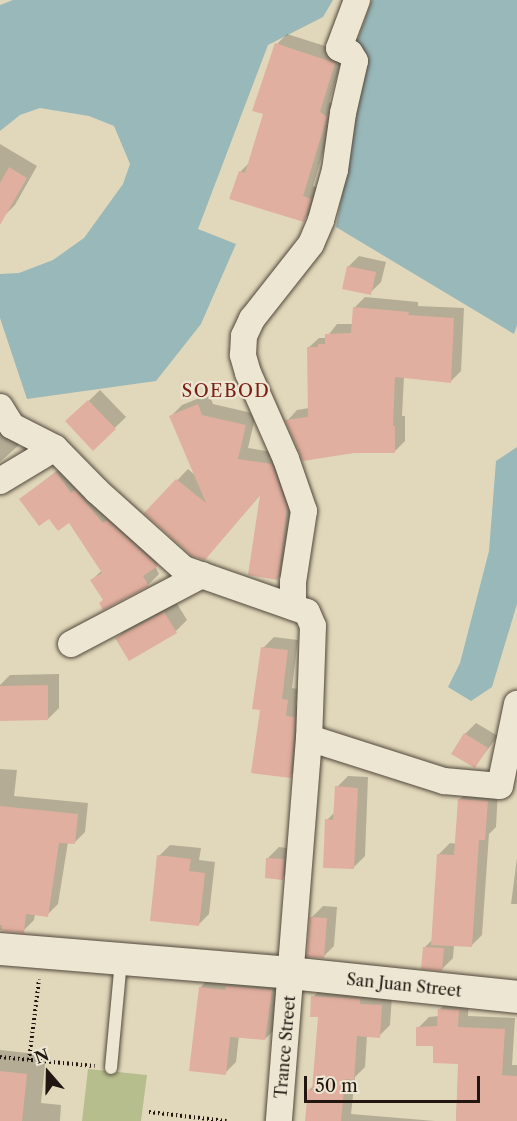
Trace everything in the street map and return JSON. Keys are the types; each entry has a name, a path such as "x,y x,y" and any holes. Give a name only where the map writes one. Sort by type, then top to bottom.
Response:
{"street":[{"path":"0,406 12,426 56,448 96,491 184,569 293,607 293,582 304,511 286,459 248,373 243,355 244,336 252,319 311,244 321,220 334,170 343,113 355,61 350,52 339,48 357,0"},
{"path":"0,481 56,448"},
{"path":"71,644 202,575"},
{"name":"Trance Street","path":"279,1121 309,738 313,626 306,612 293,607"},
{"path":"309,738 444,781 500,786 517,704"},
{"name":"San Juan Street","path":"0,949 291,973 517,998"}],"lane":[{"path":"111,1068 121,959"}],"path":[{"path":"29,1060 39,975"},
{"path":"0,1057 111,1068"},
{"path":"149,1112 226,1121"}],"green space":[{"path":"88,1069 147,1075 141,1121 82,1121"}],"water":[{"path":"13,0 333,0 323,17 268,45 198,229 236,244 201,324 156,381 27,399 0,318 0,274 19,273 53,260 84,238 123,184 130,164 114,126 89,116 40,108 20,115 0,131 0,5"},
{"path":"372,0 517,0 517,325 514,334 336,227 363,78 356,44"},
{"path":"517,447 517,604 492,687 471,701 448,687 460,663 489,551 496,461"}],"building":[{"path":"275,43 335,63 320,112 327,117 303,196 311,199 304,222 229,199 239,171 245,173 263,114 252,111"},
{"path":"9,167 27,178 0,225 0,183"},
{"path":"347,266 376,272 371,295 342,289"},
{"path":"353,307 409,312 408,315 454,318 451,383 395,377 393,426 395,426 395,453 354,453 303,461 285,420 308,417 307,347 318,347 318,344 325,344 325,334 351,333"},
{"path":"88,400 116,429 93,451 65,421"},
{"path":"198,404 202,415 246,425 238,459 272,464 287,507 278,580 248,575 260,495 205,560 192,556 144,513 176,479 206,503 169,416"},
{"path":"56,472 71,493 75,490 103,523 107,520 158,566 143,576 149,586 103,610 99,603 103,600 90,580 102,573 69,523 58,531 49,519 39,526 19,499"},
{"path":"164,612 177,633 129,661 115,638"},
{"path":"261,647 288,650 282,699 288,700 286,716 295,717 291,778 251,773 260,710 252,709"},
{"path":"48,685 48,720 0,721 0,686"},
{"path":"464,733 488,748 475,768 451,754"},
{"path":"335,786 358,788 354,869 323,868 325,819 333,820"},
{"path":"458,799 488,801 485,840 479,840 472,947 431,945 437,854 454,855"},
{"path":"0,806 78,814 75,844 59,843 48,917 26,914 24,933 2,931 2,925 0,925"},
{"path":"157,855 191,859 189,871 205,873 199,926 150,921"},
{"path":"266,858 284,859 283,880 265,878"},
{"path":"310,917 327,918 324,958 307,957"},
{"path":"423,947 444,948 442,971 421,969"},
{"path":"226,986 272,990 265,1040 230,1037 226,1075 189,1071 199,987 225,990"},
{"path":"311,996 360,999 360,1004 382,1005 380,1038 357,1036 354,1080 345,1079 341,1121 305,1121 308,1089 312,1090 318,1017 310,1017"},
{"path":"438,1009 459,1010 458,1027 505,1029 502,1075 517,1076 517,1121 456,1121 458,1064 433,1063 433,1046 416,1046 416,1027 437,1026"},
{"path":"0,1071 27,1074 22,1121 0,1121"}],"district":[{"name":"SOEBOD","path":"226,391"}]}
